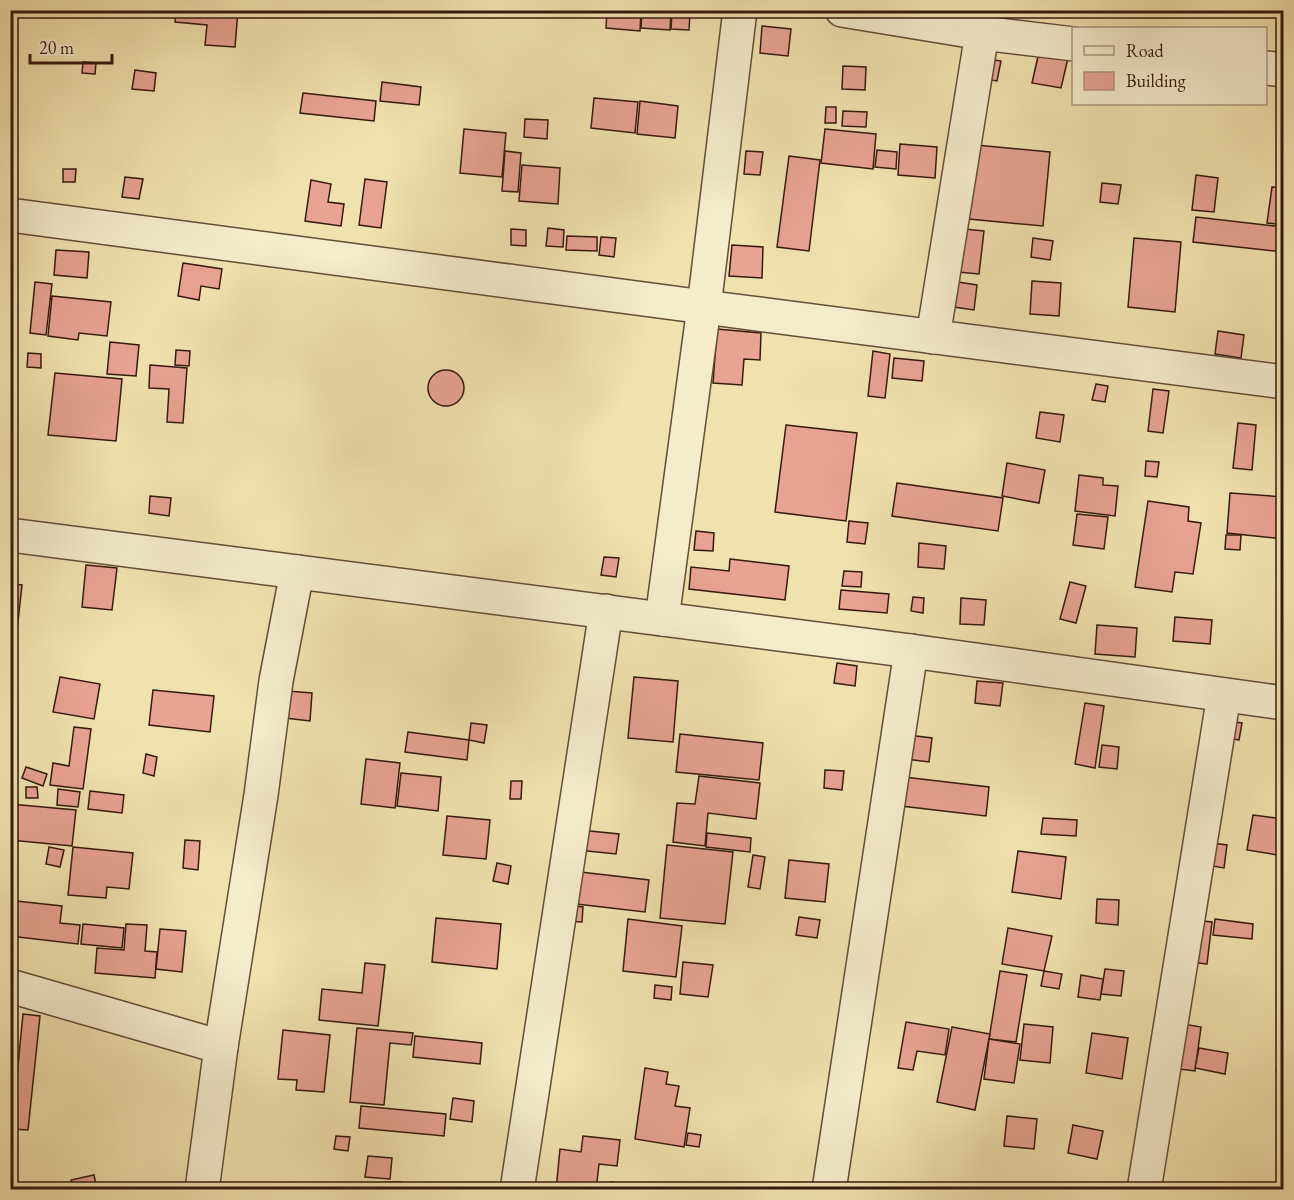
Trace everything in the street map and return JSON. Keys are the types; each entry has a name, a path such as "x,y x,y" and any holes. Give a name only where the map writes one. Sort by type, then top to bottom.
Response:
{"street":[{"path":"662,619 704,307 740,10"},
{"path":"842,10 982,33 1072,44"},
{"path":"933,337 982,33"},
{"path":"1267,68 1284,70"},
{"path":"10,215 1284,382"},
{"path":"10,535 911,651 1284,703"},
{"path":"202,1190 276,681 297,572"},
{"path":"517,1190 606,611"},
{"path":"829,1190 911,651"},
{"path":"1144,1190 1224,695"},
{"path":"10,986 221,1047"}],"building":[{"path":"176,10 238,10 235,47 205,45 207,25 175,22"},
{"path":"607,10 641,10 640,31 606,28"},
{"path":"642,10 671,11 670,30 641,28"},
{"path":"672,12 690,13 689,30 671,29"},
{"path":"762,26 791,29 788,56 760,53"},
{"path":"1039,52 1068,58 1061,88 1032,83"},
{"path":"989,59 1001,61 997,81 985,79"},
{"path":"83,62 96,63 95,74 82,73"},
{"path":"843,66 866,67 865,90 842,89"},
{"path":"135,70 156,73 154,91 132,89"},
{"path":"382,82 421,87 419,105 380,101"},
{"path":"303,93 376,101 374,121 300,113"},
{"path":"594,98 638,102 635,133 591,128"},
{"path":"640,101 678,106 675,138 637,134"},
{"path":"826,107 836,107 836,123 825,123"},
{"path":"843,111 867,112 866,127 842,126"},
{"path":"525,119 548,120 547,139 524,137"},
{"path":"464,129 506,133 502,177 460,173"},
{"path":"825,129 876,134 873,169 821,163"},
{"path":"900,144 937,147 935,178 898,175"},
{"path":"976,145 1050,152 1043,226 969,219"},
{"path":"877,150 897,152 896,169 875,167"},
{"path":"505,151 521,153 518,192 502,191"},
{"path":"746,151 763,152 760,175 744,174"},
{"path":"789,156 820,160 809,251 777,247"},
{"path":"522,165 560,168 558,204 519,201"},
{"path":"63,169 76,169 75,182 63,182"},
{"path":"1196,175 1218,178 1214,212 1192,210"},
{"path":"125,177 143,179 139,199 122,197"},
{"path":"365,179 387,182 381,228 359,225"},
{"path":"311,180 331,184 328,202 344,204 341,226 305,221"},
{"path":"1102,183 1121,185 1118,204 1100,202"},
{"path":"1272,187 1284,188 1284,225 1267,223"},
{"path":"1196,217 1284,227 1284,252 1193,242"},
{"path":"548,228 564,230 563,247 546,246"},
{"path":"511,229 526,230 526,246 511,245"},
{"path":"964,229 984,231 979,274 958,272"},
{"path":"567,236 597,237 597,251 566,250"},
{"path":"601,237 616,238 614,257 599,255"},
{"path":"1033,238 1053,241 1050,260 1031,257"},
{"path":"1134,238 1181,242 1175,312 1128,307"},
{"path":"732,245 763,247 762,278 729,276"},
{"path":"56,250 89,252 87,278 54,275"},
{"path":"183,263 222,269 219,289 201,286 199,300 178,296"},
{"path":"1032,281 1061,283 1059,316 1030,314"},
{"path":"35,282 52,284 46,335 30,333"},
{"path":"958,282 977,285 974,310 954,307"},
{"path":"52,296 111,302 107,336 79,333 78,340 48,336"},
{"path":"717,329 761,333 760,360 744,359 742,385 713,383"},
{"path":"1218,331 1244,335 1241,358 1215,354"},
{"path":"110,342 139,345 136,376 107,374"},
{"path":"176,350 190,351 189,366 175,365"},
{"path":"873,351 890,354 885,398 868,396"},
{"path":"28,353 41,354 41,368 27,367"},
{"path":"894,358 924,361 922,381 892,378"},
{"path":"150,365 187,368 183,423 167,422 169,389 149,388"},
{"path":"446,370 459,375 464,388 459,401 446,406 433,401 428,388 433,375"},
{"path":"55,373 122,379 116,441 48,435"},
{"path":"1096,384 1108,386 1105,402 1092,400"},
{"path":"1153,389 1169,391 1163,433 1148,431"},
{"path":"1040,412 1064,415 1060,442 1036,438"},
{"path":"1238,423 1256,425 1252,470 1233,468"},
{"path":"786,425 857,433 846,521 775,512"},
{"path":"1146,461 1159,462 1157,477 1145,476"},
{"path":"1007,463 1045,470 1039,503 1002,496"},
{"path":"1079,475 1103,478 1103,485 1118,486 1115,516 1075,511"},
{"path":"897,483 1003,498 998,531 892,516"},
{"path":"1230,493 1284,497 1284,539 1227,533"},
{"path":"150,496 171,498 169,516 149,513"},
{"path":"1148,501 1189,507 1188,521 1201,523 1193,574 1175,572 1172,592 1135,587"},
{"path":"1077,514 1108,517 1104,549 1073,545"},
{"path":"849,521 868,523 865,544 847,542"},
{"path":"696,531 714,533 713,551 694,550"},
{"path":"1226,535 1241,535 1240,550 1225,549"},
{"path":"919,543 946,546 944,569 918,567"},
{"path":"10,555 17,555 14,584 22,585 17,631 10,630"},
{"path":"604,557 619,558 616,577 601,575"},
{"path":"730,559 789,566 785,600 689,589 691,567 729,571"},
{"path":"86,565 117,568 112,610 82,607"},
{"path":"844,571 862,572 861,587 842,586"},
{"path":"1070,582 1086,586 1076,623 1060,619"},
{"path":"841,590 889,594 887,613 839,609"},
{"path":"913,597 924,598 923,613 911,611"},
{"path":"961,598 986,600 984,625 960,624"},
{"path":"1175,617 1212,620 1210,644 1173,641"},
{"path":"1097,625 1137,628 1135,657 1095,654"},
{"path":"837,663 857,666 855,686 834,683"},
{"path":"60,677 100,684 94,719 53,712"},
{"path":"634,677 678,681 673,742 628,738"},
{"path":"977,681 1003,683 1000,706 975,703"},
{"path":"153,690 214,696 210,732 149,725"},
{"path":"287,691 312,693 310,721 285,718"},
{"path":"1085,703 1104,706 1095,768 1075,764"},
{"path":"1227,721 1242,723 1239,740 1225,738"},
{"path":"471,723 487,725 484,743 469,740"},
{"path":"74,727 91,729 83,789 50,785 53,763 69,766"},
{"path":"408,732 469,740 467,760 405,752"},
{"path":"680,734 763,743 759,780 676,772"},
{"path":"908,735 932,738 929,762 906,759"},
{"path":"1102,745 1119,747 1117,769 1099,767"},
{"path":"146,754 157,757 154,776 143,773"},
{"path":"366,759 400,763 395,808 361,804"},
{"path":"26,767 47,774 43,786 22,778"},
{"path":"825,770 844,771 842,790 824,788"},
{"path":"401,773 441,777 438,811 397,806"},
{"path":"699,776 760,783 756,819 708,813 705,846 673,842 677,803 695,804"},
{"path":"904,777 989,787 986,816 901,806"},
{"path":"511,781 522,781 521,799 510,799"},
{"path":"26,787 37,787 38,798 26,798"},
{"path":"58,789 80,792 78,807 57,805"},
{"path":"90,791 124,795 122,813 88,809"},
{"path":"10,804 76,810 72,846 10,840"},
{"path":"1253,815 1284,819 1284,856 1247,850"},
{"path":"447,816 490,820 486,859 443,855"},
{"path":"1043,818 1077,820 1076,836 1041,834"},
{"path":"580,830 619,834 616,854 578,850"},
{"path":"707,833 751,838 750,852 706,847"},
{"path":"185,840 200,841 198,870 183,868"},
{"path":"1204,842 1227,845 1224,868 1201,864"},
{"path":"667,845 733,852 725,924 660,918"},
{"path":"49,847 64,850 60,867 46,864"},
{"path":"73,847 133,853 129,889 107,887 106,898 68,895"},
{"path":"1018,851 1066,857 1061,899 1012,892"},
{"path":"753,855 765,857 760,889 748,887"},
{"path":"789,860 829,864 825,902 785,898"},
{"path":"497,863 511,866 508,884 493,881"},
{"path":"572,871 649,880 645,912 568,903"},
{"path":"1097,899 1119,900 1118,925 1096,923"},
{"path":"16,901 62,906 60,923 80,925 78,944 10,936 10,916 14,916"},
{"path":"568,905 583,907 582,922 566,921"},
{"path":"799,917 820,920 817,938 796,935"},
{"path":"436,918 501,924 497,969 432,962"},
{"path":"628,919 682,926 676,977 623,971"},
{"path":"1215,919 1253,924 1252,939 1213,935"},
{"path":"1193,920 1212,922 1207,964 1189,962"},
{"path":"83,924 124,928 122,948 81,944"},
{"path":"126,924 147,925 145,951 157,952 155,978 95,973 97,948 124,950"},
{"path":"1008,928 1052,936 1044,971 1002,964"},
{"path":"160,929 186,931 182,972 156,969"},
{"path":"683,962 713,965 708,997 680,994"},
{"path":"365,963 385,965 378,1026 319,1020 322,989 362,993"},
{"path":"1105,969 1124,971 1121,996 1101,994"},
{"path":"1000,971 1027,975 1016,1042 989,1039"},
{"path":"1044,971 1062,974 1059,989 1041,986"},
{"path":"1081,975 1103,979 1100,1000 1078,997"},
{"path":"655,985 672,987 671,1000 654,998"},
{"path":"23,1014 40,1016 28,1130 10,1129 10,1075 17,1076"},
{"path":"1284,1019 1284,1073 1276,1072"},
{"path":"906,1022 949,1029 945,1055 917,1051 913,1070 898,1068"},
{"path":"1178,1023 1201,1027 1195,1071 1172,1068"},
{"path":"1024,1024 1053,1027 1050,1063 1020,1060"},
{"path":"952,1027 990,1034 975,1110 937,1102"},
{"path":"357,1028 413,1033 411,1045 390,1043 384,1105 350,1102"},
{"path":"283,1030 330,1035 324,1092 296,1090 297,1080 278,1079"},
{"path":"1092,1033 1128,1038 1122,1079 1086,1073"},
{"path":"415,1036 482,1043 480,1064 413,1057"},
{"path":"989,1039 1020,1044 1014,1083 984,1079"},
{"path":"1199,1048 1228,1053 1225,1074 1195,1068"},
{"path":"645,1068 668,1072 666,1084 679,1086 675,1106 690,1108 684,1147 635,1139"},
{"path":"453,1098 474,1101 472,1122 450,1119"},
{"path":"361,1106 446,1114 444,1136 359,1128"},
{"path":"1007,1116 1037,1119 1034,1149 1004,1146"},
{"path":"1073,1125 1103,1131 1097,1159 1068,1153"},
{"path":"688,1133 701,1135 699,1147 686,1145"},
{"path":"336,1136 350,1137 348,1151 334,1149"},
{"path":"583,1136 620,1140 617,1166 599,1164 596,1190 556,1190 560,1149 581,1152"},
{"path":"368,1156 392,1158 390,1179 365,1177"},
{"path":"94,1175 97,1190 71,1190 73,1189 71,1180"},
{"path":"386,1182 402,1182 402,1190 386,1190"},
{"path":"611,1182 629,1185 628,1190 610,1190"}]}
